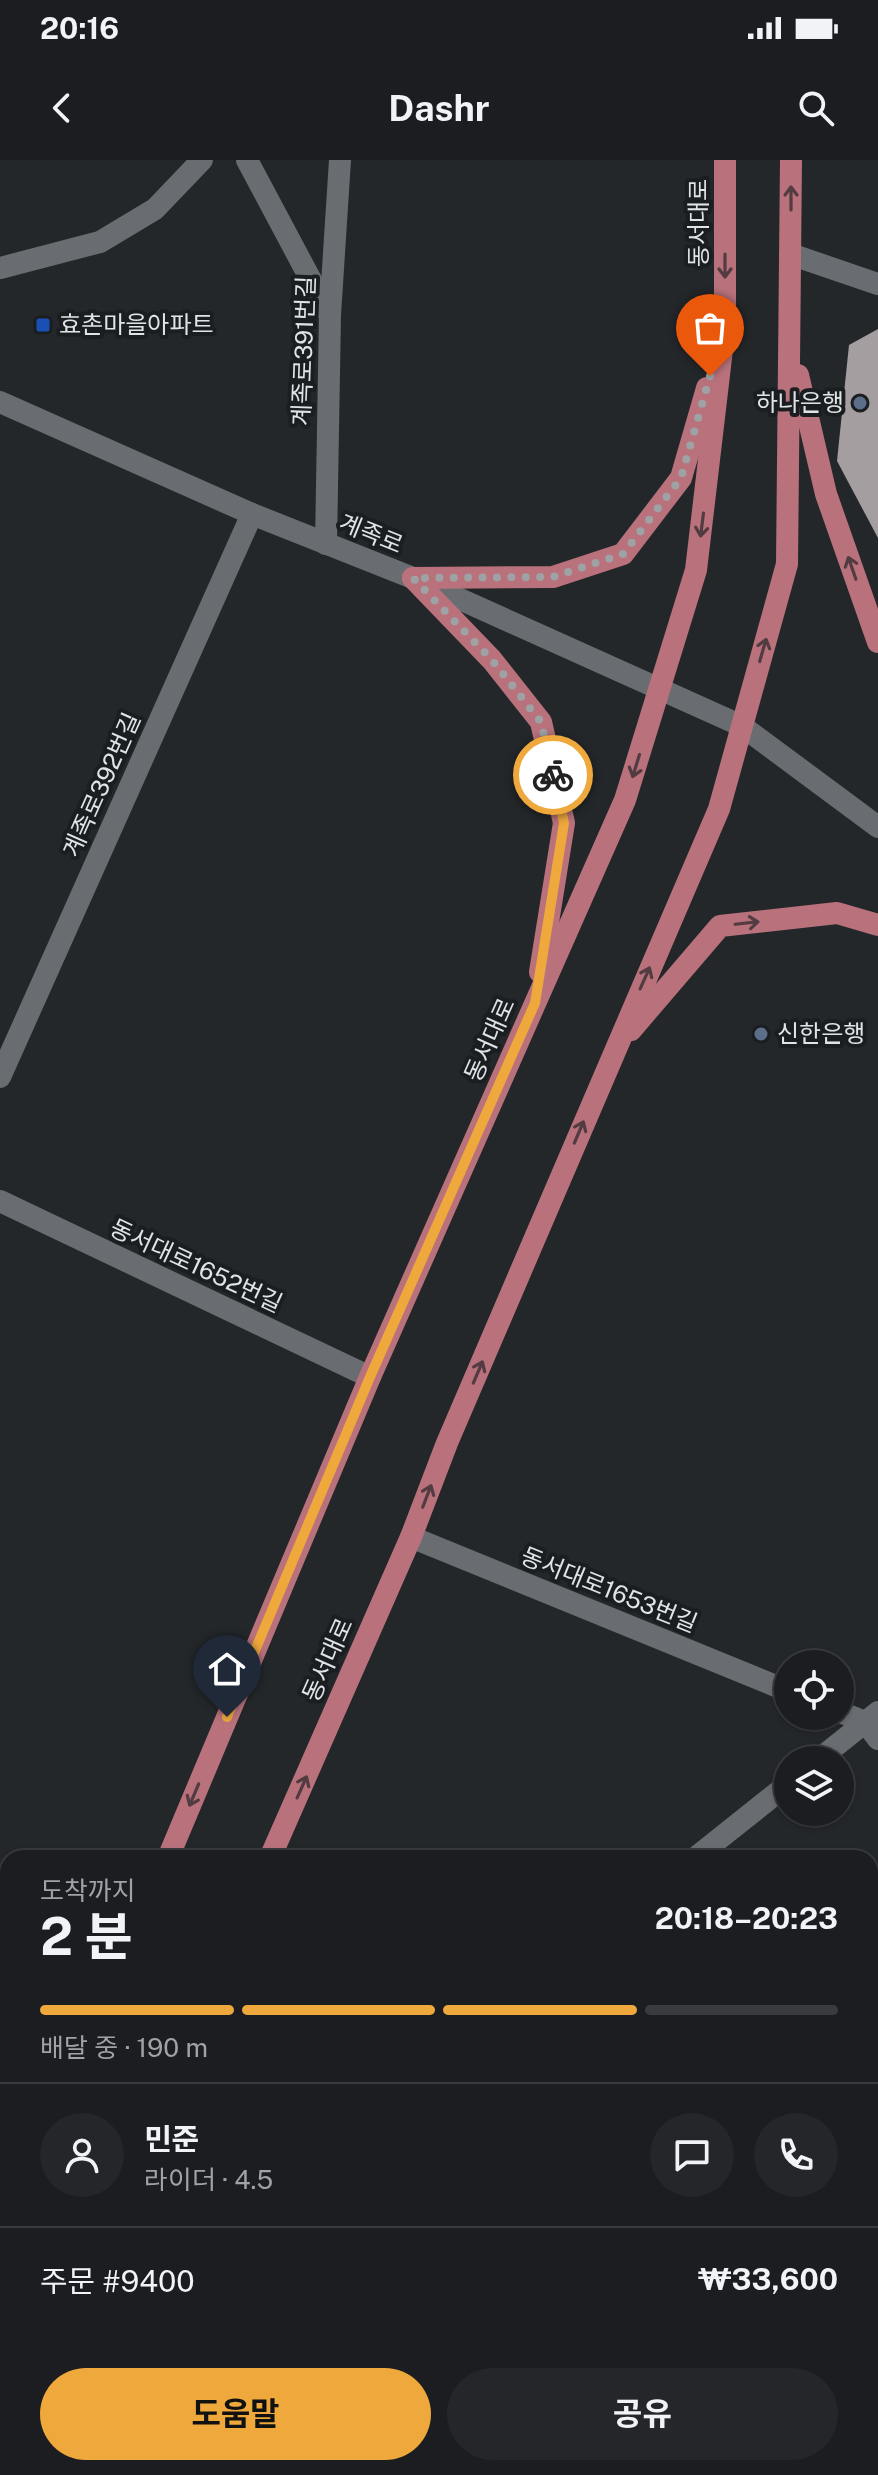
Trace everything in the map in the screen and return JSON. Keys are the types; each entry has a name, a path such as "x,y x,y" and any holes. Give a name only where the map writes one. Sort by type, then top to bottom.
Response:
{"main road":[{"name":"동서대로","path":"171,1850 370,1377 625,800 696,570 725,324 725,160"},
{"name":"동서대로","path":"274,1850 411,1537 614,1049 719,809 787,564 791,160"},
{"path":"413,578 553,577 623,554 681,478 725,324"},
{"path":"790,340 826,494 878,642"},
{"path":"413,578 492,660 541,722 564,823 535,1003"},
{"path":"614,1049 720,926 837,913 878,925"}],"street":[{"path":"0,268 100,242 155,209 202,160"},
{"path":"247,160 330,315"},
{"name":"계족로391번길","path":"326,544 330,315 340,160"},
{"path":"790,254 878,284"},
{"name":"계족로","path":"0,402 252,514 413,578 742,726 878,827"},
{"name":"계족로392번길","path":"0,1077 252,514"},
{"name":"동서대로1652번길","path":"0,1201 370,1377"},
{"name":"동서대로1653번길","path":"411,1537 774,1685"},
{"path":"854,1717 874,1725"},
{"path":"840,1746 874,1725"},
{"path":"705,1850 774,1795"}],"building":[{"name":"하나은행","path":"878,329 878,538 837,461 849,345"}],"way so far":[{"path":"553,775 541,722 492,660 413,578 553,577 623,554 681,478 710,376"}],"place":[{"name":"효촌마을아파트","path":"43,325"},
{"name":"하나은행","path":"860,403"},
{"name":"신한은행","path":"761,1034"}],"route":[{"path":"227,1717 370,1377 535,1003 564,823 553,775"}]}
